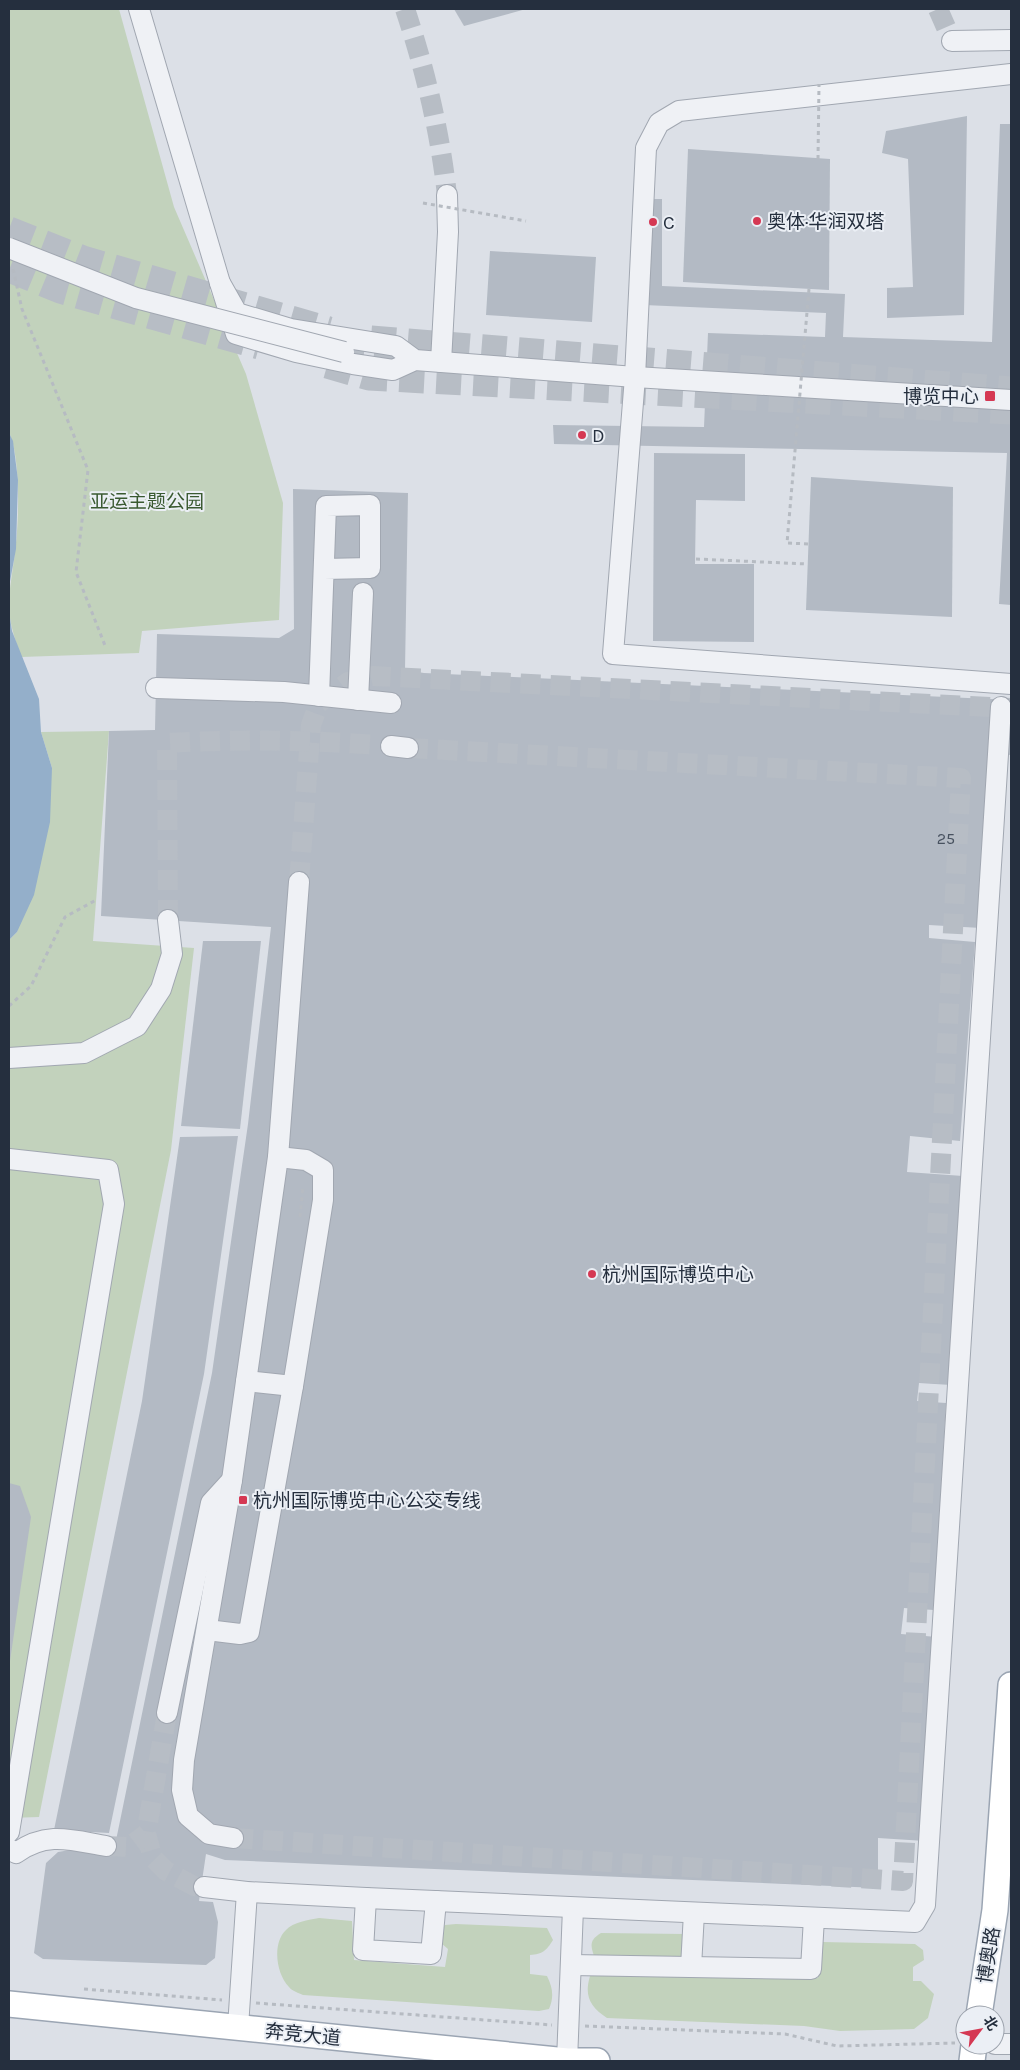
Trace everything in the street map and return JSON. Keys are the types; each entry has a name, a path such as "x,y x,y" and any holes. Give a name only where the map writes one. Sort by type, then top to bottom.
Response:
{"main road":[{"name":"博奥路","path":"981,2005 995,1910 1011,1685"},
{"name":"奔竞大道","path":"9,2004 567,2060 597,2061"}],"street":[{"path":"140,9 220,283 237,313 291,329 396,346 415,360 635,377 1011,400"},
{"path":"952,41 1011,40"},
{"path":"1011,74 679,111 658,123 646,148 635,377 613,654 1011,684"},
{"path":"441,362 448,232 447,195"},
{"path":"10,254 136,298 344,352"},
{"path":"319,696 324,569"},
{"path":"358,700 363,593"},
{"path":"156,688 284,692 391,703"},
{"path":"204,1887 247,1892 366,1898 915,1922 925,1905 1001,707"},
{"path":"233,1838 210,1834 188,1816 182,1790 184,1760 232,1480 278,1157 299,882"},
{"path":"9,1058 84,1053 137,1026 160,989 172,954 168,920"},
{"path":"207,1630 240,1634 249,1632 293,1386 323,1200 323,1170 306,1160 278,1157"},
{"path":"9,1159 108,1170 114,1204 9,1832"},
{"path":"246,1381 293,1386"},
{"path":"167,1713 211,1503 232,1480"},
{"path":"9,1849 16,1852 27,1845 46,1838 106,1846"},
{"path":"238,2027 247,1892"},
{"path":"366,1898 363,1950 431,1954 436,1901"},
{"path":"567,2060 573,1908"},
{"path":"692,1967 694,1913"},
{"path":"571,1965 811,1969 814,1918"}],"path":[{"path":"818,159 819,84"},
{"path":"423,203 526,221"},
{"path":"10,254 22,309 88,470 76,572 106,648"},
{"path":"808,544 786,543 809,289"},
{"path":"696,559 807,564"},
{"path":"9,1006 32,986 65,917 96,900"},
{"path":"299,1223 306,1160"},
{"path":"76,1988 569,2026 785,2034 837,2046 955,2043"}],"green space":[{"name":"亚运主题公园","path":"9,9 119,9 174,207 246,374 283,503 279,620 142,631 139,653 21,657 9,612 16,539 18,491 16,457 9,433"},
{"path":"109,731 93,941 194,948 171,1150 39,1817 9,1818 9,940 17,932 52,768 41,732"},
{"path":"319,1918 352,1921 354,1960 445,1967 448,1949 441,1943 440,1931 445,1925 547,1928 553,1940 544,1951 530,1955 530,1974 547,1976 552,1992 549,2009 539,2011 303,1995 290,1988 285,1981 279,1967 277,1950 282,1936 289,1927"},
{"path":"601,1933 685,1934 683,1957 594,1956 592,1943"},
{"path":"823,1942 915,1944 923,1950 924,1960 913,1967 913,1981 921,1981 934,1994 928,2018 914,2029 840,2031 804,2026 607,2018 596,2010 588,1995 590,1976 600,1973 818,1978"}],"water":[{"path":"9,433 13,441 18,480 16,549 9,587"},
{"path":"9,612 12,631 39,699 41,732 52,768 50,822 34,895 17,932 9,940"}],"building":[{"path":"454,9 526,9 464,26"},
{"path":"967,116 964,315 887,318 887,288 913,287 908,159 882,153 886,131"},
{"name":"博览中心","path":"1000,124 1011,124 1011,605 999,604 1007,453 554,444 553,425 704,427 708,333 825,337 826,313 644,305 644,199 662,199 662,286 845,294 843,337 992,342"},
{"name":"奥体·华润双塔","path":"688,149 830,159 829,290 683,282"},
{"path":"490,251 596,257 592,322 486,315"},
{"path":"654,453 745,454 745,501 696,500 695,564 754,564 754,642 653,641"},
{"path":"811,477 953,487 952,617 806,610"},
{"name":"杭州国际博览中心","path":"293,489 408,493 405,670 424,673 1011,700 1011,755 988,754 981,928 929,925 929,938 975,942 960,1141 910,1136 907,1172 963,1176 951,1385 919,1383 917,1401 946,1403 934,1610 904,1608 901,1634 937,1637 925,1841 878,1838 878,1888 225,1860 206,1854 199,1901 213,1902 218,1922 215,1958 206,1965 43,1959 34,1953 46,1863 58,1852 76,1849 113,1855 212,1373 248,1124 271,927 101,916 109,731 155,730 157,634 279,638 294,629"},
{"path":"203,941 261,941 240,1129 181,1126"},
{"path":"238,1136 204,1374 109,1833 54,1830 142,1401 180,1137"},
{"path":"9,1483 20,1486 31,1517 10,1661"}],"tunnel":[{"path":"405,9 431,101 447,195"},
{"path":"938,9 952,41"},
{"path":"9,229 83,258 329,329"},
{"path":"9,270 60,291 259,347"},
{"path":"371,338 1011,389"},
{"path":"344,352 415,360"},
{"path":"327,366 369,378 1011,412"},
{"path":"299,882 311,725 319,703 348,682 373,676 1011,708"},
{"path":"168,920 167,743 273,741 379,745"},
{"path":"233,1838 903,1881 961,778 408,748"},
{"path":"167,1713 146,1834 153,1858 166,1871 194,1886 204,1887"},
{"path":"106,1846 129,1847 146,1834"}],"place":[{"name":"奥体·华润双塔","path":"757,221"},
{"name":"C","path":"653,222"},
{"name":"博览中心","path":"990,396"},
{"name":"D","path":"582,435"},
{"name":"杭州国际博览中心","path":"592,1274"},
{"name":"杭州国际博览中心公交专线","path":"243,1500"}]}
